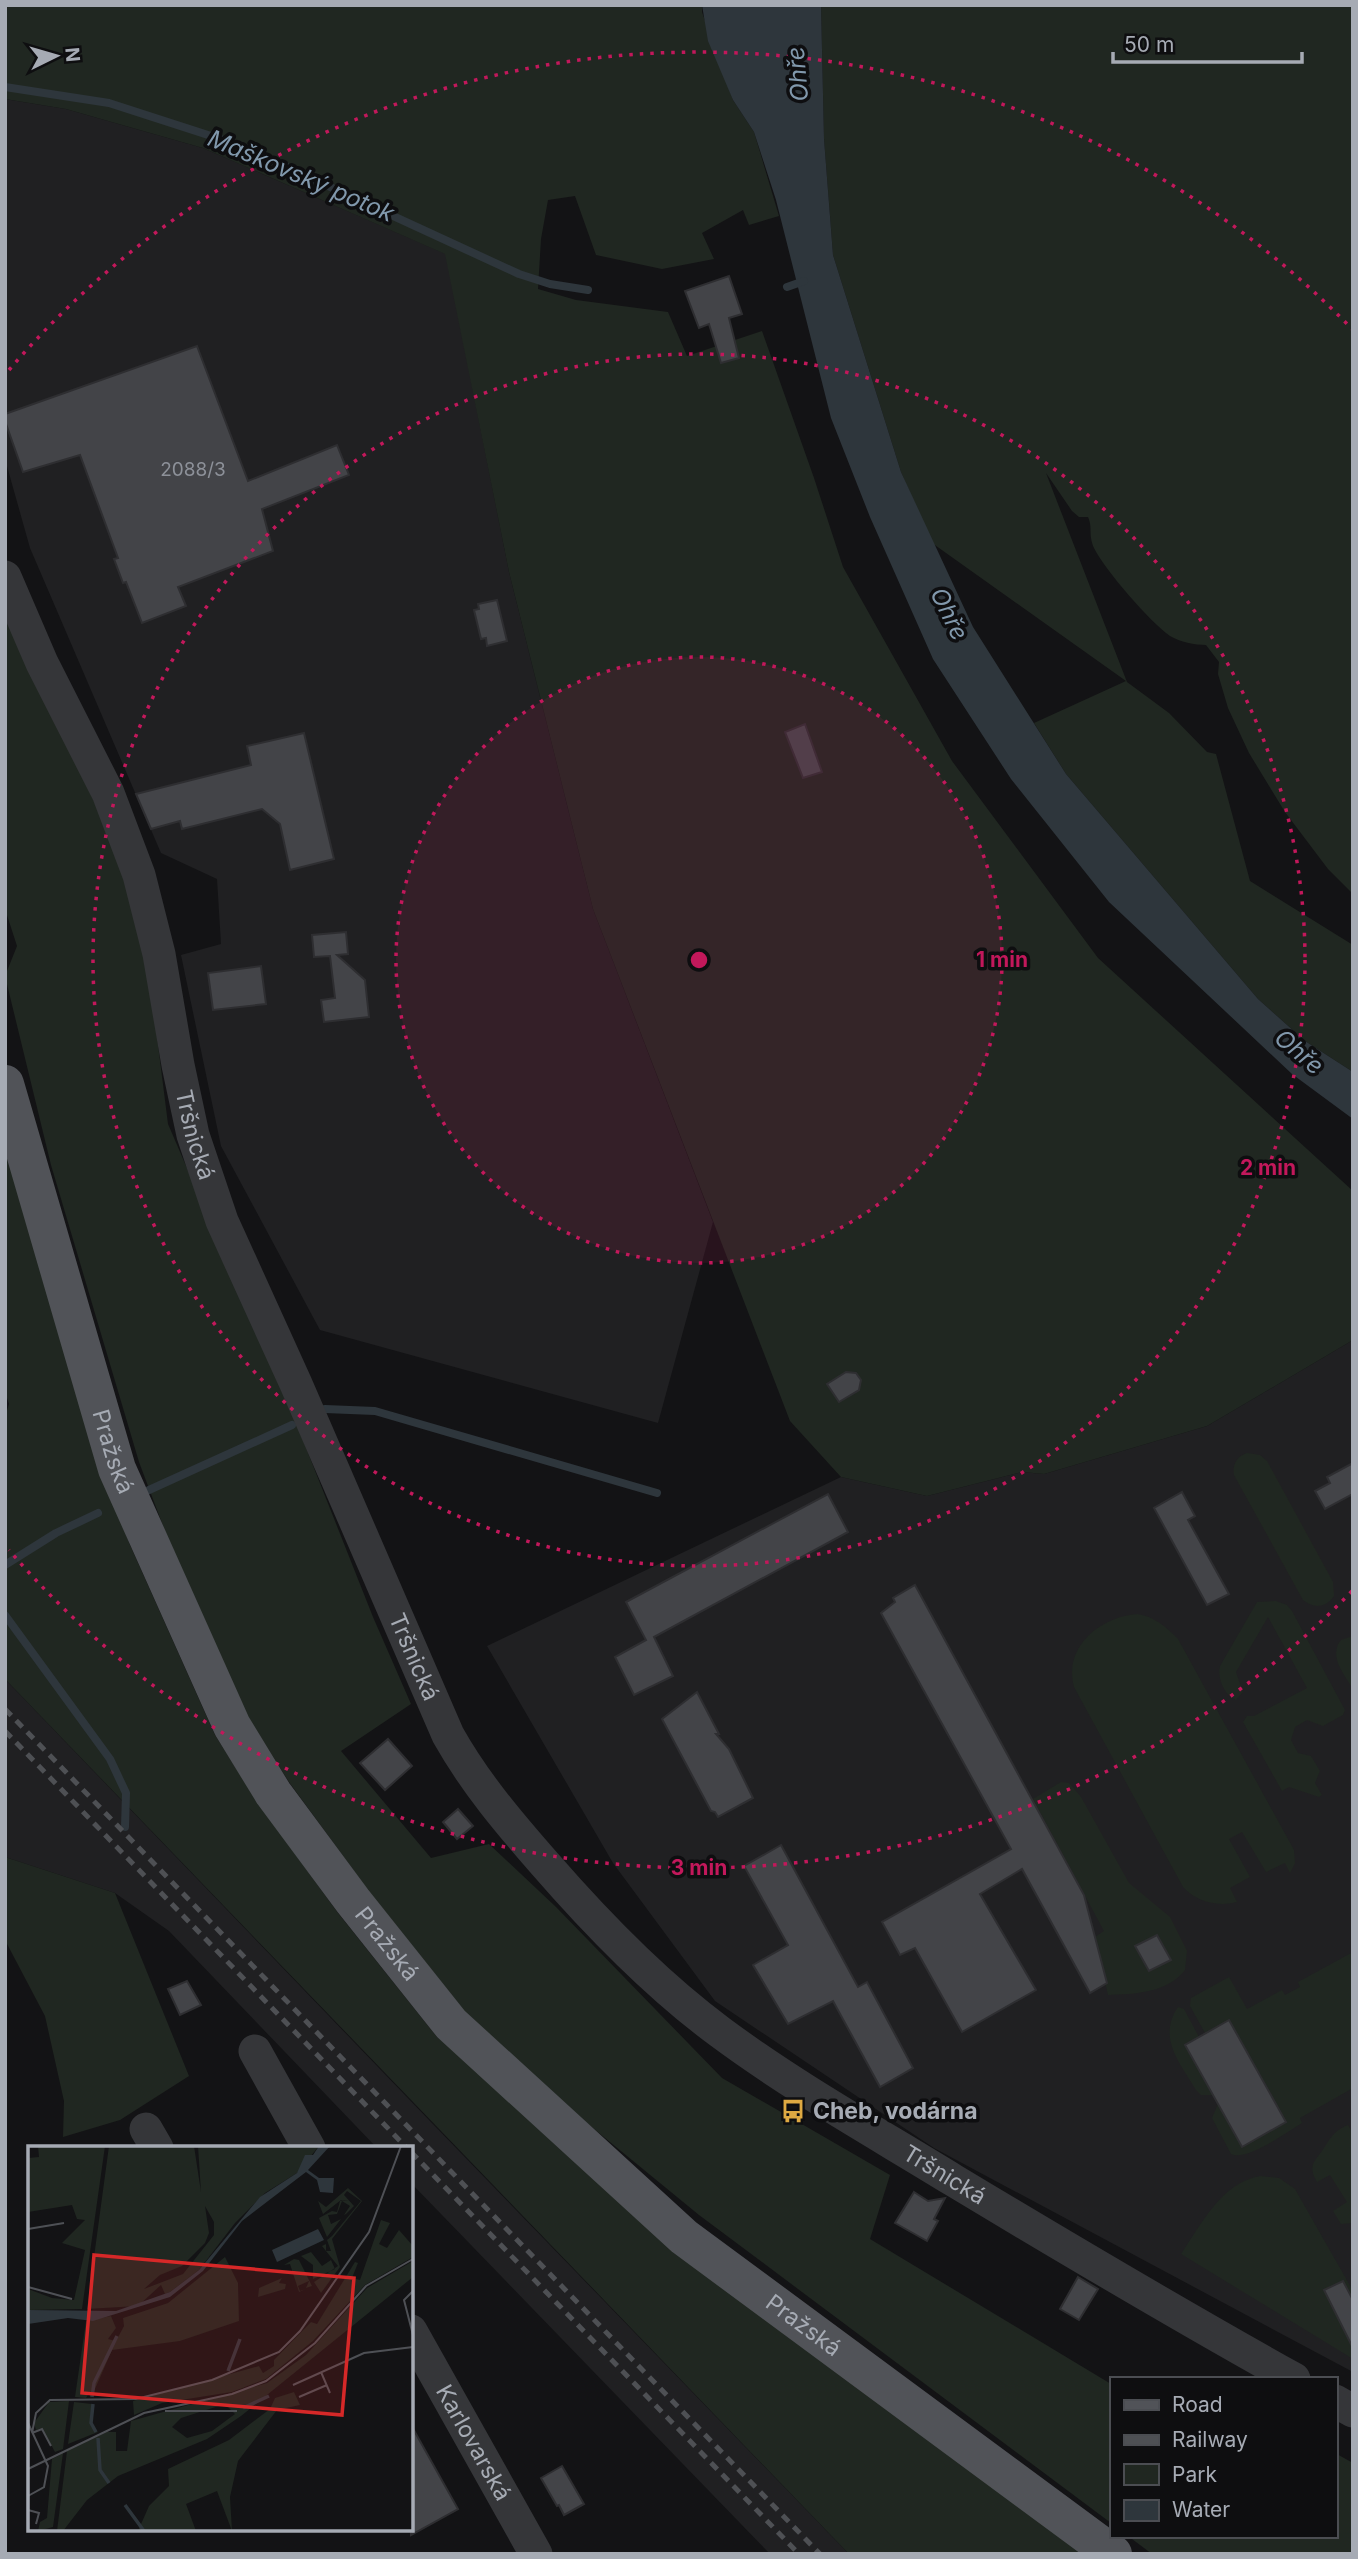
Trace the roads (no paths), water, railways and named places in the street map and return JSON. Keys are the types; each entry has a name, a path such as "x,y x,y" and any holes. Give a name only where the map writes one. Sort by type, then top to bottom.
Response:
{"main road":[{"name":"Pražská","path":"5,1084 117,1469 232,1726 273,1793 353,1902 451,2024 684,2237 1113,2554"}],"street":[{"name":"Tršnická","path":"5,577 42,663 108,793 139,875 159,954 193,1135 222,1221 282,1352 448,1735 480,1786 524,1841 601,1926 657,1980 720,2032 791,2082 1064,2247 1291,2377"},
{"path":"255,2051 308,2146"},
{"name":"Karlovarská","path":"413,2335 536,2554"},
{"path":"1337,2402 1353,2411"}],"water":[{"name":"Ohře","path":"702,5 821,5 824,139 833,255 901,472 973,627 1066,774 1258,999 1305,1041 1353,1072 1353,1119 1292,1074 1109,902 1011,779 933,659 870,517 831,418 776,200 754,132 733,100 708,41"}],"waterway":[{"name":"Maškovský potok","path":"5,87 109,103 239,145 519,274 550,284 588,290"},
{"name":"Maškovský potok","path":"787,287 804,281"},
{"path":"325,1409 375,1411 657,1493"},
{"path":"149,1490 292,1425"},
{"path":"5,1565 56,1533 98,1513"},
{"path":"5,1615 110,1759 126,1793 125,1827"}],"railway":[{"path":"5,1709 820,2554"},
{"path":"5,1731 405,2146"},
{"path":"413,2154 799,2554"}],"place":[{"name":"Cheb, vodárna","path":"793,2111"}]}
